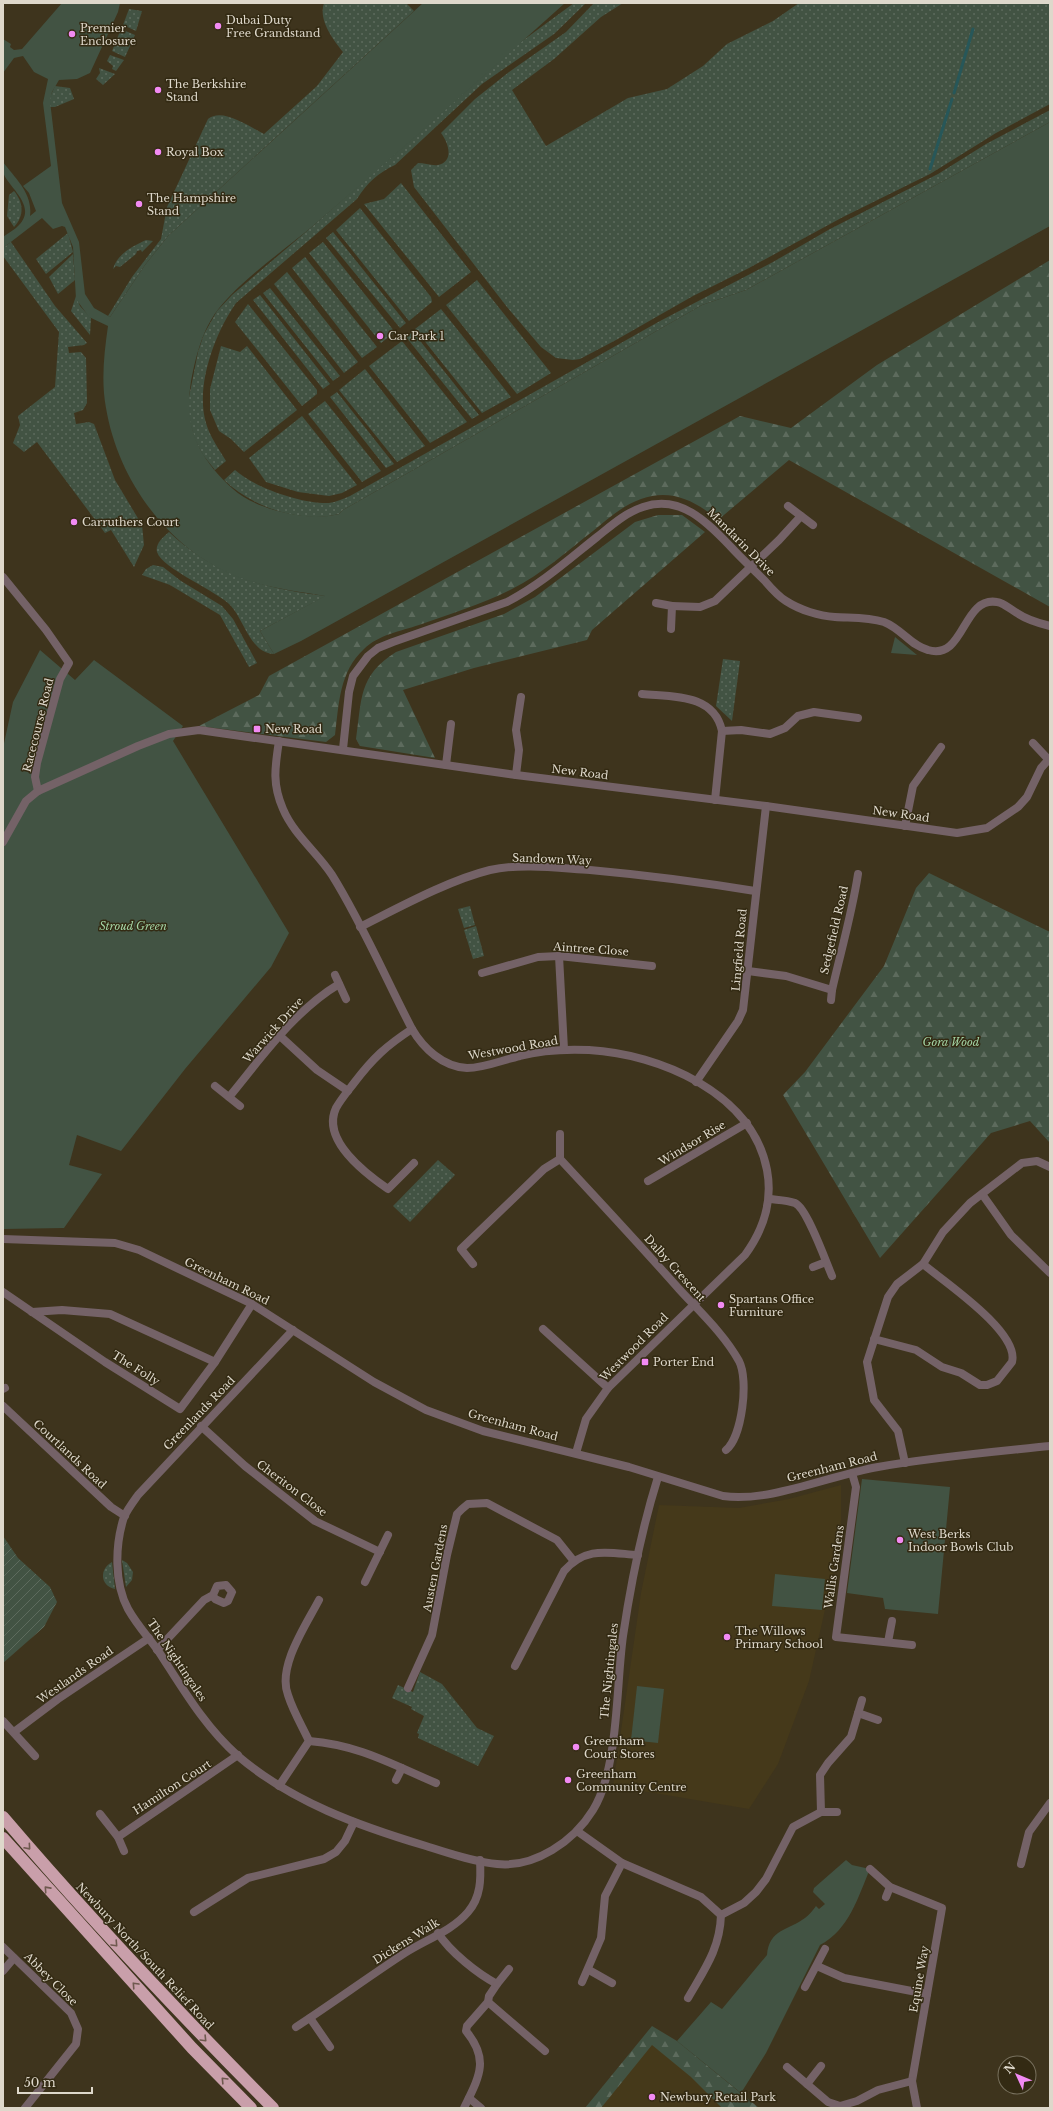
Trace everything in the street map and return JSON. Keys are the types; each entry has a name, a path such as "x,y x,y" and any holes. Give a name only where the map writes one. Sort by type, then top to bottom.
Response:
{"highway":[{"name":"Newbury North/South Relief Road","path":"3,1818 86,1912 182,2016 273,2108"},
{"path":"3,1838 192,2048 251,2108"}],"street":[{"name":"Mandarin Drive","path":"343,749 349,692 353,676 368,656 378,648 507,602 526,592 623,517 634,511 655,504 682,507 692,511 704,520 786,602 821,615 883,622 901,631 915,644 928,651 934,652 949,647 955,642 973,612 980,606 990,602 1005,605 1018,614 1050,626"},
{"path":"788,506 813,524"},
{"path":"656,604 700,607 708,605 721,596 801,516"},
{"name":"Racecourse Road","path":"3,577 46,630 69,663 60,679 37,763 35,777 38,791"},
{"path":"671,629 672,606"},
{"path":"642,694 689,698 698,701 714,712 720,722 722,730 715,800"},
{"path":"516,775 518,750 516,730 521,697"},
{"path":"722,730 741,730 770,734 785,728 798,716 814,712 858,718"},
{"path":"446,765 451,724"},
{"name":"New Road","path":"38,791 138,746 169,734 199,730 343,749 516,775 766,806 957,833 987,828 1018,806 1027,797 1041,768 1049,759"},
{"name":"Westwood Road","path":"279,741 274,772 276,790 283,809 297,833 332,874 412,1029 420,1042 436,1057 453,1065 466,1068 488,1065 520,1055 564,1049 607,1052 641,1059 667,1068 696,1082 725,1100 747,1123 764,1154 770,1199 766,1216 751,1246 744,1255 692,1304 608,1388 586,1419 576,1452"},
{"path":"1033,743 1049,759"},
{"path":"905,826 913,786 942,747"},
{"path":"3,842 26,801 38,791"},
{"name":"Lingfield Road","path":"696,1082 738,1021 744,1004 755,891 766,806"},
{"name":"Sandown Way","path":"360,927 464,879 490,870 511,868 548,867 617,872 755,891"},
{"name":"Sedgefield Road","path":"831,1000 844,934 853,909 858,874"},
{"path":"560,956 564,1049"},
{"name":"Aintree Close","path":"482,974 538,957 560,956 652,966"},
{"name":"Sedgefield Road","path":"748,971 786,976 832,990"},
{"path":"335,975 346,999"},
{"name":"Warwick Drive","path":"229,1097 280,1036 317,999 339,984"},
{"path":"412,1029 380,1052 348,1091 336,1109 334,1124 337,1140 343,1150 375,1180 388,1189 414,1163"},
{"path":"280,1036 316,1070 348,1091"},
{"path":"215,1086 240,1106"},
{"name":"Windsor Rise","path":"648,1181 747,1123"},
{"path":"473,1264 461,1249 544,1169 560,1159 560,1134"},
{"name":"Dalby Crescent","path":"560,1159 725,1340 740,1362 744,1388 742,1412 731,1446 726,1450"},
{"path":"904,1463 898,1431 874,1400 867,1362 888,1297 896,1284 923,1264 955,1218 982,1194 1022,1163 1038,1161 1050,1167"},
{"path":"982,1194 1011,1235 1050,1273"},
{"path":"770,1199 796,1204 812,1227 832,1276"},
{"name":"Greenham Road","path":"3,1239 116,1243 139,1250 252,1304 374,1382 426,1410 483,1430 540,1446 576,1452 706,1492 737,1498 759,1496 852,1473 904,1463 1050,1446"},
{"path":"813,1267 826,1262"},
{"path":"874,1339 916,1350 942,1367 961,1373 980,1385 987,1386 997,1380 1012,1362 1009,1344 984,1312 923,1264"},
{"name":"The Folly","path":"3,1292 105,1362 180,1409 215,1362 252,1304"},
{"path":"32,1312 62,1310 110,1314 215,1362"},
{"path":"543,1329 608,1388"},
{"name":"Greenlands Road","path":"125,1516 138,1495 201,1426 282,1344 293,1330"},
{"name":"Courtlands Road","path":"3,1406 111,1507 125,1516"},
{"name":"Cheriton Close","path":"201,1426 245,1466 315,1521 380,1552"},
{"name":"Wallis Gardens","path":"852,1473 856,1488 836,1637 912,1645"},
{"name":"The Nightingales","path":"125,1516 119,1541 117,1560 120,1587 128,1609 149,1638 191,1703 209,1725 238,1755 279,1786 317,1806 354,1822 450,1854 498,1865 529,1860 556,1848 577,1830 593,1810 607,1780 623,1634 638,1555 658,1477"},
{"name":"Austen Gardens","path":"408,1688 432,1635 447,1555 457,1514 468,1504 487,1503 557,1540 573,1560"},
{"path":"365,1582 388,1535"},
{"path":"515,1666 564,1572 573,1560 595,1552 638,1555"},
{"path":"157,1650 204,1600 213,1595"},
{"path":"309,1741 287,1694 286,1676 292,1653 319,1600"},
{"path":"888,1642 892,1621"},
{"name":"Westlands Road","path":"14,1732 58,1699 149,1638"},
{"path":"821,1812 820,1775 828,1763 852,1737 862,1700"},
{"path":"858,1713 878,1720"},
{"path":"3,1721 35,1756"},
{"path":"309,1741 327,1742 359,1749 436,1783"},
{"path":"279,1786 309,1741"},
{"name":"Hamilton Court","path":"118,1836 238,1755"},
{"path":"396,1780 402,1768"},
{"path":"1021,1864 1029,1832 1050,1803"},
{"path":"721,1915 744,1903 756,1892 766,1879 793,1827 821,1812 837,1812"},
{"path":"100,1814 118,1836 124,1851"},
{"path":"194,1912 248,1878 324,1859 336,1852 345,1841 354,1822"},
{"path":"577,1830 622,1863 700,1897 721,1915 721,1931 717,1946 688,1998"},
{"name":"Dickens Walk","path":"296,2027 405,1953 452,1926 468,1912 475,1901 481,1881 480,1860"},
{"path":"582,1982 589,1970 601,1938 605,1896 622,1863"},
{"name":"Equine Way","path":"870,1869 890,1887 942,1908 912,2081 917,2108"},
{"path":"886,1897 890,1887"},
{"path":"438,1933 452,1949 488,1979 497,1984"},
{"name":"Abbey Close","path":"3,1947 71,2013 78,2029 76,2044 25,2108"},
{"path":"805,1987 825,1949"},
{"path":"3,1971 14,1958"},
{"path":"817,1966 844,1978 927,1994"},
{"path":"464,2108 481,2064 479,2051 466,2031 467,2026 488,2002 489,1996 509,1969"},
{"path":"589,1970 612,1983"},
{"path":"488,2002 545,2050"},
{"path":"310,2018 330,2047"},
{"path":"807,2084 821,2066"},
{"path":"787,2067 828,2102 840,2106 857,2101 878,2090 912,2081"},
{"path":"469,2098 481,2108"}],"shaded area":[{"name":"The Willows Primary School","path":"841,1485 841,1520 833,1574 809,1681 778,1764 749,1809 613,1786 641,1593 659,1505 739,1508 789,1499"},
{"name":"Newbury Retail Park","path":"652,2032 750,2108 591,2108"}],"green space":[{"path":"62,3 120,3 118,12 90,73 77,79 59,80 52,92 50,101 62,203 79,242 85,294 94,308 110,317 145,265 168,236 423,3 565,3 346,198 244,282 220,307 211,320 202,338 198,351 190,389 189,406 194,436 209,463 233,489 255,503 283,512 313,516 339,514 343,510 702,305 746,290 1050,122 1050,226 301,641 274,654 260,631 325,596 291,591 236,576 211,564 168,530 150,509 134,486 112,435 104,398 103,378 108,326 89,317 76,299 73,247 65,227 62,226 53,229 42,218 3,248 3,237 16,228 23,220 25,212 24,205 3,172 3,162 26,194 29,201 30,216 36,211 29,193 23,186 51,166 43,103 48,79 34,72 23,56 14,58 3,73 3,39 11,44 10,47 14,50 22,49"},
{"path":"324,3 406,3 414,11 168,236 145,265 110,317 108,316 132,277 161,239 167,207 208,119 221,115 236,119 264,134 317,86 343,52 331,35 325,23 323,16"},
{"path":"574,3 586,3 554,34 482,84 395,165 383,171 373,179 357,199 236,303 228,315 214,344 205,377 203,408 206,423 212,438 226,461 215,470 203,455 195,440 189,419 188,402 198,352 204,334 217,311 232,295 314,225 518,44"},
{"path":"594,3 623,3 601,17 554,59 512,90 546,146 628,98 667,89 703,66 727,44 773,21 799,3 1050,3 1050,104 996,133 930,174 843,217 749,268 693,296 580,359 573,360 556,358 541,347 507,307 414,187 411,170 418,163 438,165 447,160 448,146 441,133 475,99 509,72 566,32"},
{"path":"129,9 142,11 136,31 123,25"},
{"path":"121,29 135,35 125,57 112,51"},
{"path":"110,55 124,60 116,71 112,69 113,66 107,61"},
{"path":"99,68 115,74 103,85 96,79 100,73"},
{"path":"55,86 70,88 74,99 55,107 50,107 50,97"},
{"path":"1050,110 1050,122 746,290 702,305 343,510 339,514 324,517 309,517 278,511 248,498 235,490 224,480 235,470 244,477 266,489 306,501 329,503 350,496 660,321 773,262 830,229 938,174 986,144"},
{"path":"401,183 471,272 439,297 364,204 384,199"},
{"path":"14,191 22,209 20,218 14,227 7,216 9,195"},
{"path":"360,208 431,297 432,302 409,321 336,230"},
{"path":"333,232 406,323 400,328 326,238"},
{"path":"68,233 73,252 46,274 36,259"},
{"path":"146,240 153,241 142,252 141,250 137,251 136,254 120,267 116,266 113,269 118,259 122,255"},
{"path":"11,242 55,306 87,343 84,345 68,347 69,353 81,352 86,358 87,403 83,410 74,413 76,424 89,422 94,424 115,480 142,525 144,545 134,567 111,530 105,533 37,442 24,452 13,443 20,425 18,416 55,387 59,332 3,256 3,248"},
{"path":"323,242 395,332 381,343 309,253"},
{"path":"73,254 75,280 58,294 49,277"},
{"path":"305,257 377,347 362,358 292,268"},
{"path":"1050,260 1050,607 789,460 718,520 701,507 682,498 663,495 641,499 616,513 544,569 512,589 478,604 376,640 364,649 349,668 339,700 335,735 326,742 199,726 259,695 269,676 740,416 791,428 877,365"},
{"path":"287,272 358,362 344,373 274,284"},
{"path":"477,280 551,373 517,394 446,305"},
{"path":"270,288 340,376 333,381 263,293"},
{"path":"260,295 330,384 323,389 253,300"},
{"path":"76,296 80,306 91,318 90,335 71,311"},
{"path":"248,304 317,390 317,394 302,406 235,322"},
{"path":"441,309 511,397 482,413 415,329"},
{"path":"413,332 479,415 472,419 406,337"},
{"path":"402,341 467,422 430,443 369,366"},
{"path":"221,346 240,352 247,346 297,410 244,452 231,439 219,431 210,410 210,389"},
{"path":"365,369 425,446 397,462 339,390"},
{"path":"337,392 394,464 386,468 330,397"},
{"path":"325,401 381,471 362,482 308,414"},
{"path":"302,416 357,485 342,493 329,496 298,492 266,482 249,458"},
{"path":"658,515 682,515 705,532 592,630 587,640 474,668 403,690 435,758 360,746 356,739 361,700 368,680 384,661 396,652 504,614 535,597 635,522"},
{"path":"169,532 187,547 205,559 242,578 282,589 326,596 260,631 274,654 266,653 254,643 231,606 215,594 179,573 161,559 157,552 157,546 162,538"},
{"path":"153,565 163,567 181,581 222,606 233,619 257,663 249,667 220,615 170,585 142,575 146,569"},
{"path":"895,637 917,655 891,653"},
{"name":"Stroud Green","path":"40,650 75,680 94,660 183,726 173,741 289,933 271,967 185,1069 121,1151 77,1135 69,1165 102,1174 64,1228 3,1229 3,748 13,702"},
{"path":"723,659 740,661 732,721 716,706"},
{"name":"Gora Wood","path":"929,873 1050,932 1050,1143 1030,1121 991,1133 880,1258 783,1095 805,1072 884,966 916,888"},
{"path":"470,906 475,925 464,928 458,909"},
{"path":"476,926 484,956 473,959 464,930"},
{"path":"438,1160 455,1175 410,1222 393,1206"},
{"name":"West Berks Indoor Bowls Club","path":"862,1479 950,1487 938,1614 885,1609 883,1598 847,1593"},
{"path":"3,1536 18,1558 50,1587 57,1602 44,1627 3,1663"},
{"path":"122,1560 127,1563 133,1572 132,1580 126,1587"},
{"path":"112,1562 115,1589 106,1584 103,1577 105,1569"},
{"path":"775,1574 825,1579 822,1610 772,1606"},
{"path":"420,1672 442,1684 477,1728 494,1736 478,1766 418,1738 419,1734 417,1733 424,1716 411,1709 412,1707 392,1698 398,1685 413,1692"},
{"path":"637,1686 664,1689 658,1743 631,1740"},
{"path":"846,1860 852,1865 870,1869 857,1901 838,1931 830,1939 820,1945 766,2053 741,2093 677,2041 711,2002 722,2009 767,1955 769,1946 776,1935 805,1918 816,1906 819,1909 825,1904 813,1892 814,1888"},
{"path":"652,2026 677,2041 759,2108 722,2108 691,2077 652,2045 601,2108 585,2108"}],"waterway":[{"path":"954,93 973,29"},
{"path":"930,169 952,99"}],"place":[{"name":"Dubai Duty Free Grandstand","path":"218,26"},
{"name":"Premier Enclosure","path":"72,34"},
{"name":"The Berkshire Stand","path":"158,90"},
{"name":"Royal Box","path":"158,152"},
{"name":"The Hampshire Stand","path":"139,204"},
{"name":"Car Park 1","path":"380,336"},
{"name":"Carruthers Court","path":"74,522"},
{"name":"New Road","path":"257,729"},
{"name":"Spartans Office Furniture","path":"721,1305"},
{"name":"Porter End","path":"645,1362"},
{"name":"West Berks Indoor Bowls Club","path":"900,1540"},
{"name":"The Willows Primary School","path":"727,1637"},
{"name":"Greenham Court Stores","path":"576,1747"},
{"name":"Greenham Community Centre","path":"568,1780"},
{"name":"Newbury Retail Park","path":"652,2097"}]}
